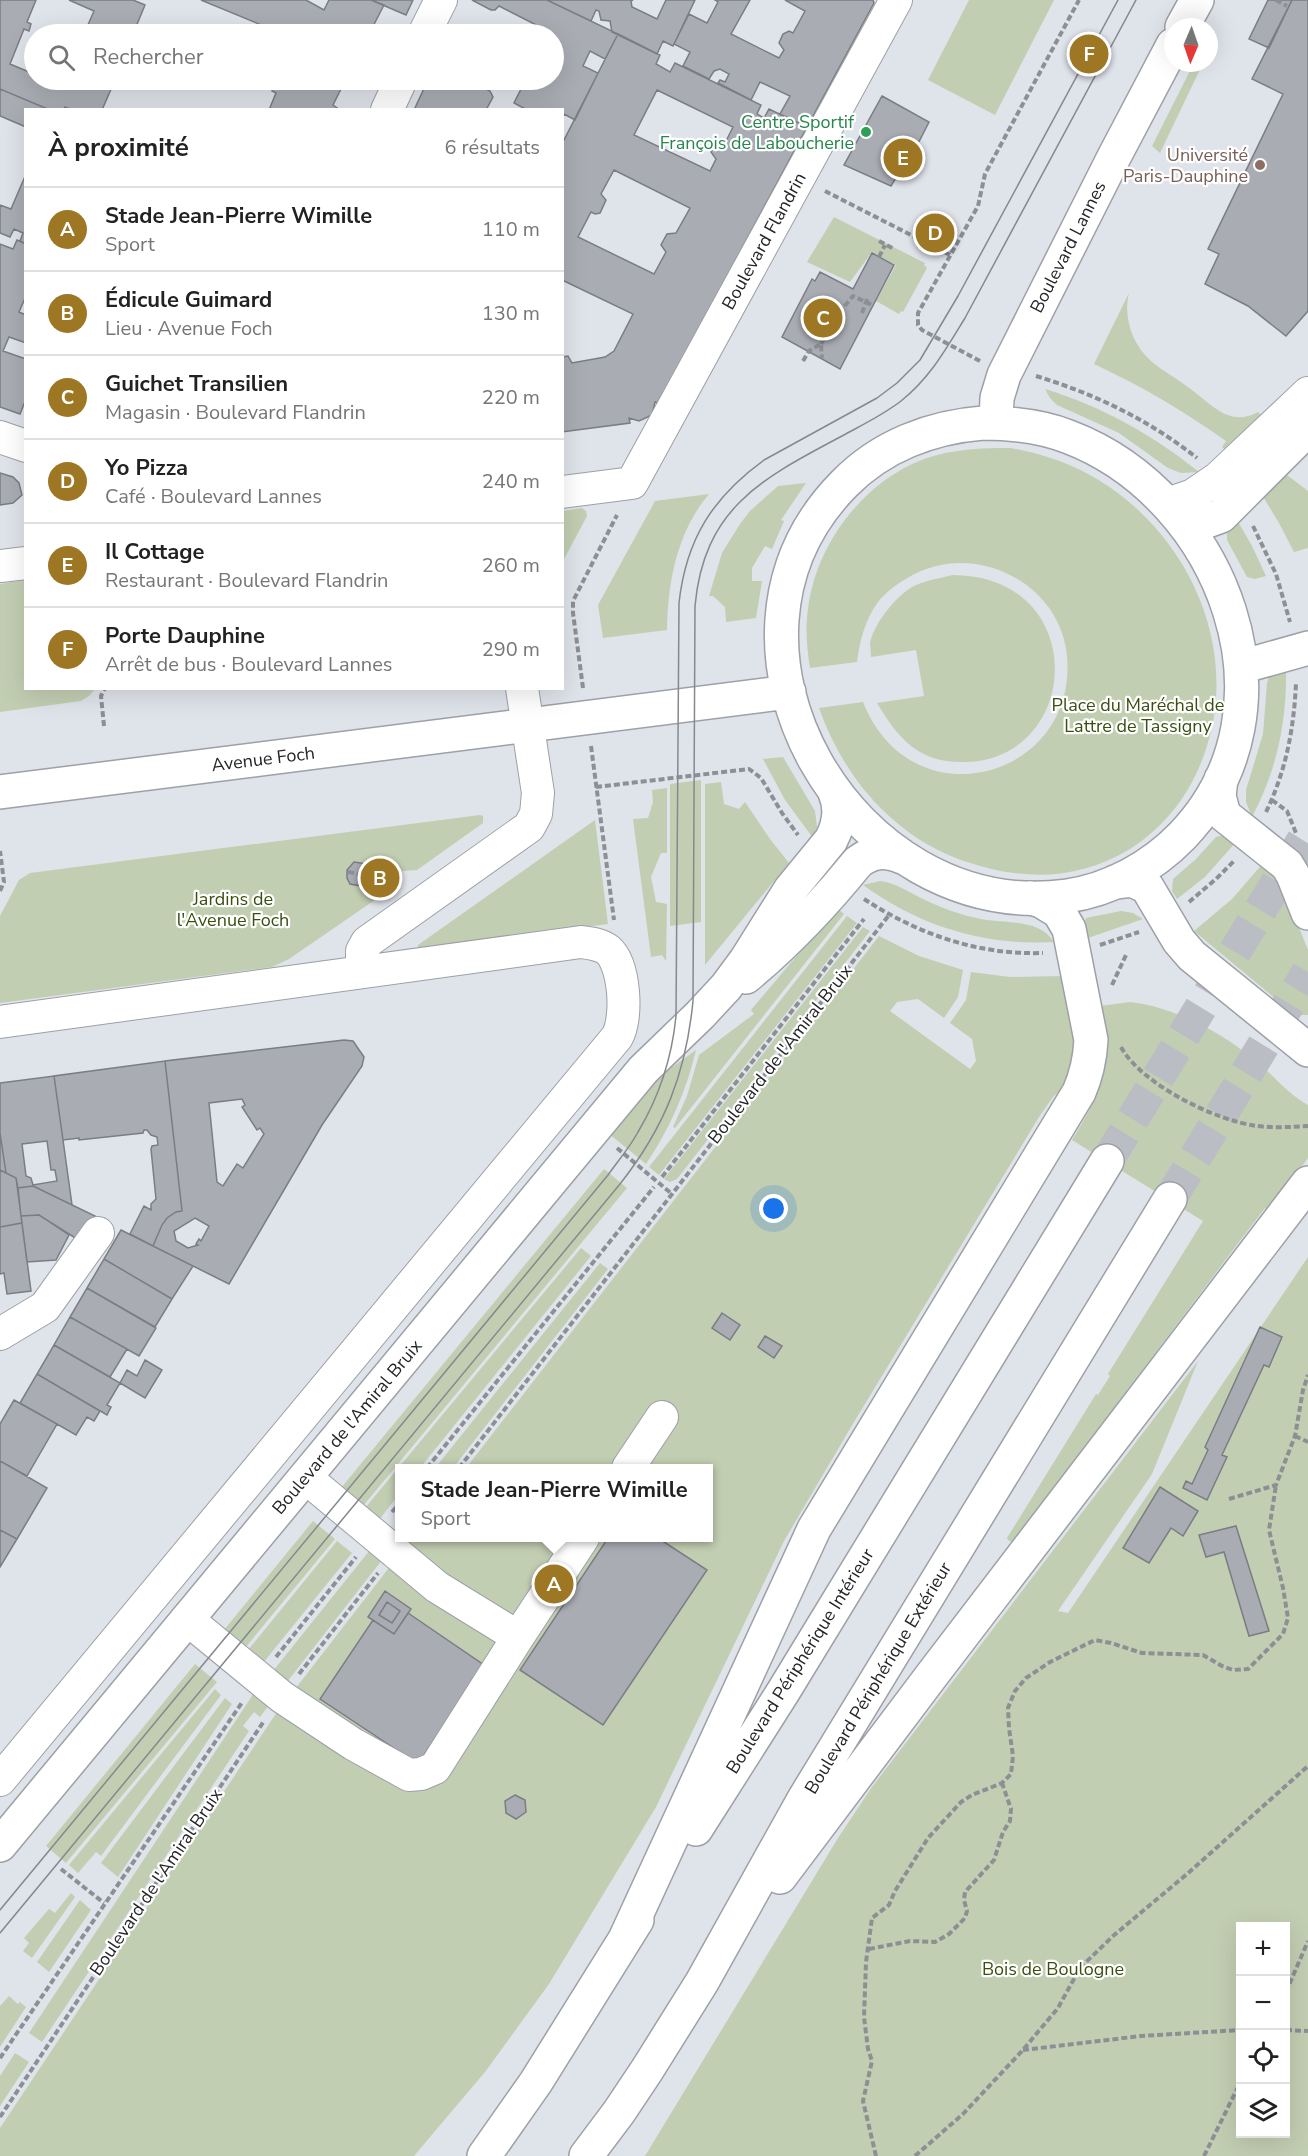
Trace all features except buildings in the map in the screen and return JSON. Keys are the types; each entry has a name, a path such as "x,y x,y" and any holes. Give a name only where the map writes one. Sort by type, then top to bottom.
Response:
{"main road":[{"path":"1187,18 1197,0"},
{"name":"Boulevard Lannes","path":"996,423 997,398 1004,375 1164,63"},
{"path":"996,423 1037,428 1073,438 1119,464 1144,482 1178,516 1210,563 1227,602 1235,630 1241,668 1241,704 1233,747 1221,779 1202,812 1176,842 1142,869 1115,882 1084,893 1031,898 971,890 927,872 902,857 864,827 835,793 805,742 795,717 789,692 782,635 783,606 789,578 799,551 823,508 850,477 902,443 944,428 966,424 996,423"},
{"path":"1178,516 1221,516 1308,429"},
{"path":"1241,668 1299,650"},
{"name":"Avenue Foch","path":"0,792 789,692"},
{"path":"1221,779 1219,796 1224,815 1287,865 1308,913"},
{"name":"Boulevard de l'Amiral Bruix","path":"0,1845 643,1070 726,987 746,960 790,890 831,840 836,831 839,813 835,793"},
{"name":"Boulevard de l'Amiral Bruix","path":"700,1015 789,940 817,912 858,862 878,852 890,852 902,857"},
{"path":"1115,882 1132,880 1147,886 1179,941 1192,956 1308,1050"},
{"path":"626,1937 814,1529 1087,1076 1090,1040 1070,929 1059,912 1031,898"},
{"name":"Boulevard Périphérique Intérieur","path":"484,2156 536,2082 783,1692 1107,1161"},
{"path":"702,1982 932,1675 1308,1183"},
{"name":"Boulevard Périphérique Extérieur","path":"586,2156 619,2112 702,1982 804,1799 1170,1199"},
{"path":"468,2156 494,2131 536,2082"},
{"path":"593,2156 619,2112"}],"street":[{"path":"429,24 441,0"},
{"name":"Boulevard Flandrin","path":"632,483 896,0"},
{"path":"388,108 396,90"},
{"path":"1178,516 1193,495 1218,478 1308,393"},
{"path":"0,437 24,445"},
{"path":"564,492 632,483"},
{"path":"0,566 24,563"},
{"path":"362,972 362,951 367,942 529,827 534,820 538,792 522,690"},
{"path":"0,1022 581,942 598,945 609,951 618,966 624,1009 623,1024 617,1037 0,1780"},
{"path":"0,1334 45,1307 98,1233"},
{"path":"631,1464 662,1417"},
{"path":"304,1478 438,1587 518,1637"},
{"path":"187,1619 270,1687 352,1744 409,1775 421,1774 435,1768 580,1542"}],"path":[{"path":"975,359 928,334 918,325 918,313 978,206 985,174 1079,0"},
{"path":"1276,0 1287,6"},
{"path":"799,178 950,255"},
{"path":"879,241 894,249"},
{"path":"879,257 885,245"},
{"path":"802,361 809,351 821,344 838,314 853,296 859,295 872,305"},
{"path":"862,313 868,297"},
{"path":"821,344 822,358"},
{"path":"1043,378 1104,400 1159,430 1200,460"},
{"path":"582,681 573,601 632,483"},
{"path":"1249,520 1276,574 1299,650 1291,741 1277,786 1263,817"},
{"path":"104,690 101,696 104,726"},
{"path":"592,755 616,938 609,951"},
{"path":"596,787 749,769 761,778 801,839"},
{"path":"0,851 4,882 0,891"},
{"path":"1181,908 1208,887 1238,856"},
{"path":"348,872 411,882"},
{"path":"859,896 914,928 969,946 999,951 1048,953"},
{"name":"Boulevard de l'Amiral Bruix","path":"462,1464 889,915"},
{"path":"662,1177 864,919"},
{"path":"1089,947 1110,943 1143,930"},
{"path":"1110,989 1126,955"},
{"path":"1119,1040 1122,1049 1135,1065 1173,1094 1200,1108 1231,1120 1256,1126 1308,1126"},
{"path":"611,1143 672,1194"},
{"path":"430,1464 654,1187"},
{"path":"876,2156 863,2101 872,2061 864,2017 866,1962 872,1918 889,1905 895,1891 928,1838 961,1802 1002,1783 1011,1774 1013,1766 1008,1708 1015,1691 1026,1678 1050,1662 1095,1640 1111,1642 1142,1653 1203,1655 1233,1670 1248,1669 1283,1634 1288,1618 1284,1588 1269,1530 1276,1485 1294,1436 1308,1375"},
{"path":"1294,1436 1308,1442"},
{"path":"1229,1499 1276,1485"},
{"path":"0,2058 104,1904 270,1687 384,1543 395,1514"},
{"name":"Boulevard de l'Amiral Bruix","path":"0,2117 257,1730 270,1687 384,1543"},
{"path":"915,2156 963,2114 1022,2050 1058,2008 1080,1968 1113,1936 1187,1874 1308,1766"},
{"path":"869,1949 910,1941 935,1942 950,1934 965,1918 965,1892 994,1860 1000,1838 1010,1821 1011,1809 1002,1783"},
{"path":"61,1869 104,1904"},
{"path":"1290,1983 1308,1941"},
{"path":"1022,2050 1141,2036 1236,2030"},
{"path":"1290,2030 1308,2031"},
{"path":"1204,2156 1240,2084"}],"green space":[{"path":"969,0 1054,0 995,115 928,80"},
{"path":"1189,72 1199,72 1160,153 1152,146"},
{"path":"834,217 925,263 927,268 903,312 899,314 876,301 896,265 872,252 850,282 807,262"},
{"path":"1129,293 1128,321 1139,347 1151,361 1221,412 1238,417 1258,412 1264,418 1228,452 1222,447 1226,441 1194,419 1094,364"},
{"path":"1045,389 1086,404 1126,423 1199,472 1181,473 1168,468 1119,433 1057,405"},
{"name":"Place du Maréchal de Lattre de Tassigny","path":"1011,448 1051,458 1090,475 1124,498 1154,526 1178,558 1197,594 1210,632 1216,671 1215,712 1205,752 1185,795 1155,830 1130,849 1110,860 1069,872 1028,874 986,868 964,861 915,837 874,801 857,780 842,758 819,708 863,702 886,740 917,764 952,774 988,771 1020,757 1047,732 1063,698 1067,656 1061,630 1048,607 1031,588 1009,574 985,566 960,563 934,566 901,582 878,602 864,630 857,662 810,668 807,624 813,585 832,539 863,499 902,469 924,459 967,450"},
{"path":"1283,472 1308,491 1308,548 1294,552 1262,495"},
{"path":"806,483 781,520 784,521 772,549 765,546 752,568 752,581 762,581 756,618 726,622 725,607 713,596 709,596 722,553 750,511 778,486"},
{"path":"709,494 689,524 676,558 669,593 667,630 603,638 598,605 655,501"},
{"path":"582,508 586,511 587,516 564,559 564,511"},
{"path":"1237,520 1266,576 1255,579 1247,577 1227,540 1227,530"},
{"path":"953,575 998,583 1029,604 1048,633 1055,667 1050,701 1033,731 1005,753 967,762 951,762 924,754 913,747 894,728 877,703 924,696 916,650 871,657 870,646 872,635 882,618 909,589 921,583"},
{"path":"24,580 24,690 94,690 89,696 81,701 0,712 0,584"},
{"path":"1286,668 1285,707 1279,745 1268,781 1252,817 1246,802 1246,790 1263,734 1267,683 1270,673"},
{"path":"783,757 815,811 817,827 813,838 785,800 763,759"},
{"path":"701,780 701,922 670,926 670,784"},
{"path":"721,782 724,804 739,809 745,802 789,863 705,965 705,784"},
{"path":"667,788 667,853 661,853 651,877 656,902 667,904 666,961 662,955 651,957 633,819 648,818 653,802 652,790"},
{"name":"Jardins de l'Avenue Foch","path":"483,816 483,823 417,870 389,872 385,893 289,959 272,967 0,1003 0,916 19,880 30,873"},
{"path":"595,820 608,924 418,948 418,945"},
{"path":"1223,835 1236,842 1205,877 1177,899 1172,891 1173,879 1216,837"},
{"path":"1264,862 1281,883 1308,950 1308,1015 1295,1015 1194,931 1232,899"},
{"path":"880,881 959,913 981,919 1031,925 1048,934 1054,942 1002,941 977,937 930,922 907,912 863,885"},
{"path":"837,908 844,914 675,1128 673,1127 687,1096 699,1055 754,1014 751,1010"},
{"path":"1121,911 1133,913 1143,919 1088,938 1086,918"},
{"path":"847,916 857,923 659,1175 649,1167"},
{"path":"863,927 870,931 677,1179 670,1182 664,1179"},
{"path":"879,936 919,956 963,970 958,997 944,1018 918,999 897,1002 890,1011 970,1069 976,1061 972,1039 950,1023 966,1000 971,972 1010,977 1064,976 1076,1051 1064,1087 1053,1097 1039,1117 784,1541 656,1807 549,1984 485,2072 414,2156 0,2156 0,2128 275,1715 409,1542 713,1542 713,1464 469,1464"},
{"path":"1130,1002 1180,1015 1212,1031 1255,1060 1287,1090 1308,1105 1308,1158 1269,1210 1265,1208 1013,1542 1007,1538 1096,1394 1098,1395 1110,1376 1108,1374 1203,1221 1072,1140 1090,1108 1104,1073 1106,1043 1100,1006"},
{"path":"696,1050 676,1109 663,1137 646,1164 608,1133 653,1081"},
{"path":"604,1169 627,1188 398,1464 395,1464 395,1467 363,1506 341,1488"},
{"path":"581,1248 591,1256 423,1464 402,1464"},
{"name":"Bois de Boulogne","path":"1308,1257 1308,2156 645,2156 838,1838 872,1787 1198,1361 1152,1474 1058,1611 1068,1613"},
{"path":"600,1263 608,1269 456,1464 438,1464"},
{"path":"395,1472 395,1499 379,1520 365,1508"},
{"path":"313,1521 335,1539 245,1648 224,1630"},
{"path":"337,1541 352,1553 263,1663 248,1650"},
{"path":"370,1550 382,1560 287,1682 273,1671"},
{"path":"195,1664 217,1682 66,1863 46,1846"},
{"path":"215,1689 221,1695 101,1856 96,1852 78,1873 69,1865"},
{"path":"254,1693 269,1705 260,1717 254,1712 243,1726 249,1731 42,2042 29,2033"},
{"path":"225,1698 232,1704 118,1877 101,1863"},
{"path":"71,1893 75,1897 32,1958 23,1951 29,1943 24,1938 49,1909 55,1913"},
{"path":"80,1900 91,1910 49,1972 37,1962"},
{"path":"9,1996 18,2004 20,2002 26,2007 0,2047 0,2006"},
{"path":"15,2053 29,2062 0,2106 0,2076"}],"tunnel":[{"path":"1107,1161 1308,832"},
{"path":"1170,1199 1308,972"}],"tram line":[{"path":"0,1910 608,1175 635,1138 652,1105 663,1076 676,1016 679,603 688,559 696,539 705,521 717,505 746,474 764,460 877,398 897,383 920,360 958,296 1118,0"},
{"path":"0,1933 620,1184 649,1141 661,1120 679,1076 690,1027 693,1001 695,606 701,572 711,544 725,520 742,500 763,482 813,451 887,411 921,383 929,373 965,318 1136,0"}],"place":[{"name":"Porte Dauphine","path":"1089,54"},
{"name":"Centre Sportif François de Laboucherie","path":"866,132"},
{"name":"Il Cottage","path":"903,158"},
{"name":"Université Paris-Dauphine","path":"1260,165"},
{"name":"Yo Pizza","path":"935,233"},
{"name":"Guichet Transilien","path":"823,318"},
{"name":"Édicule Guimard","path":"380,878"},
{"name":"Stade Jean-Pierre Wimille","path":"554,1584"}]}
